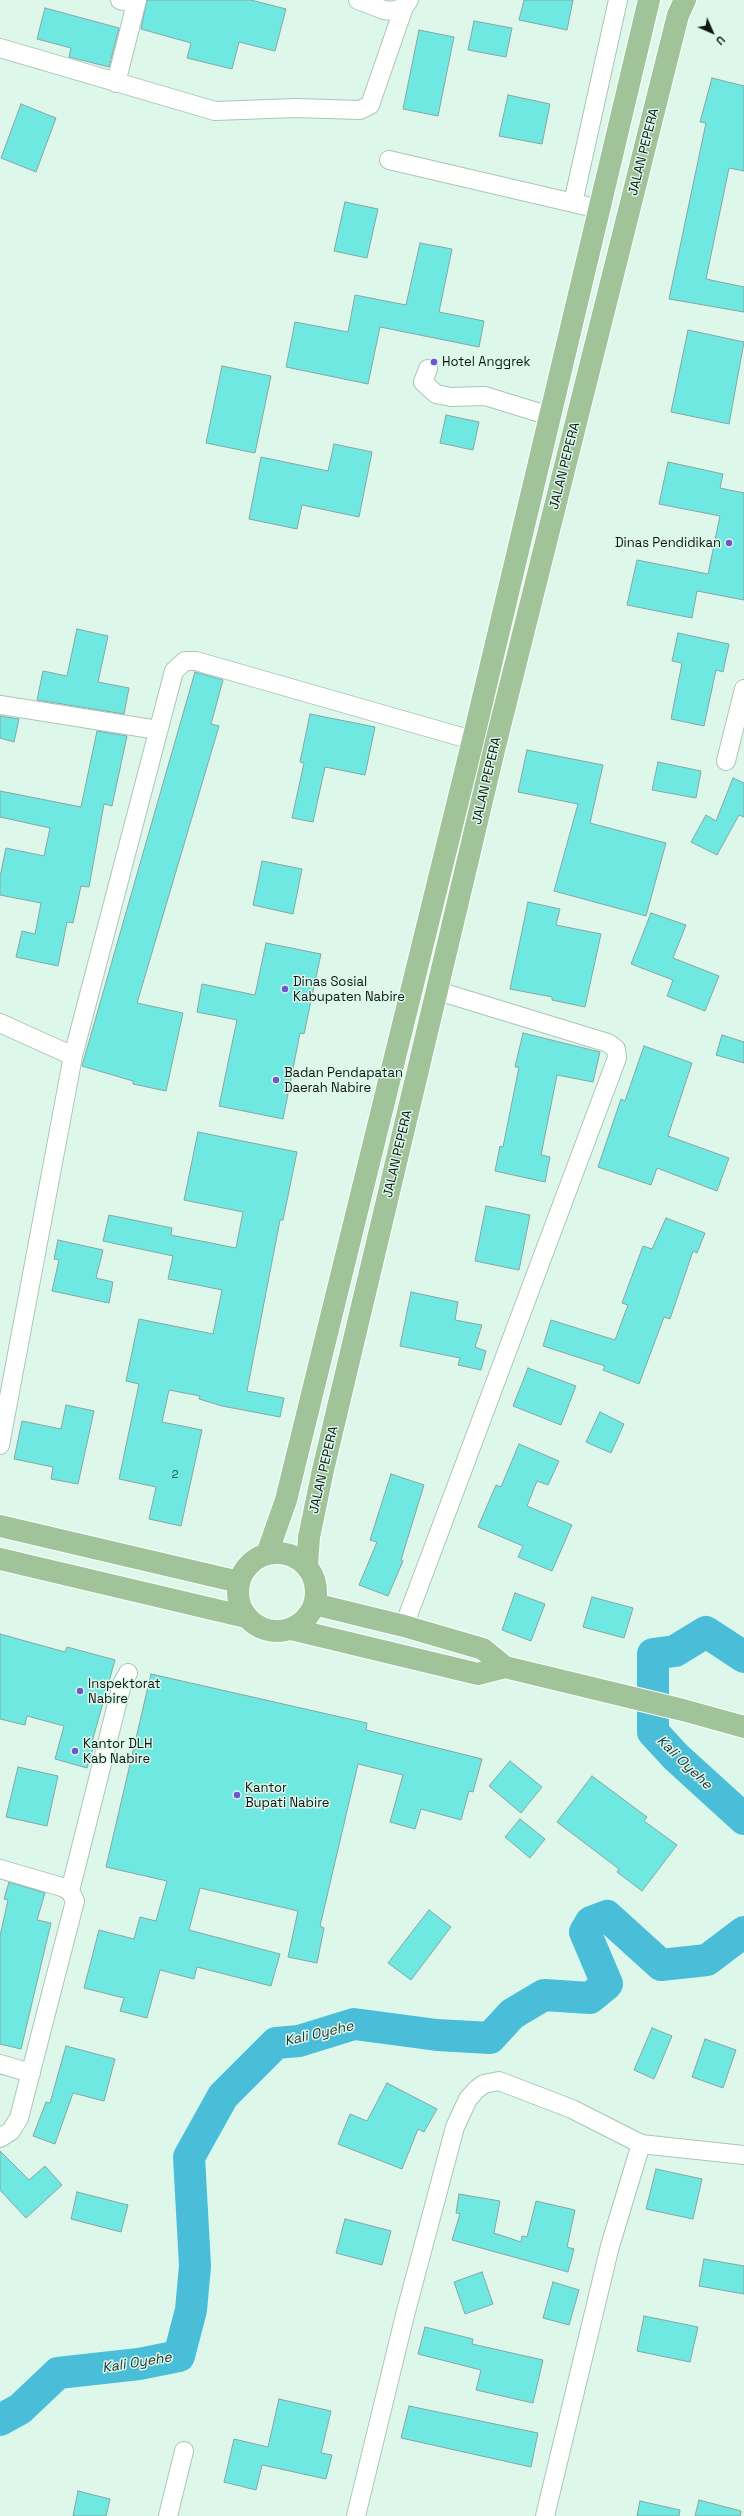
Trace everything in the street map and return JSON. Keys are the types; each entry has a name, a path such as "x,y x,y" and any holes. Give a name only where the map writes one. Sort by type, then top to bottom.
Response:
{"main road":[{"name":"JALAN PEPERA","path":"266,1554 286,1500 472,740 649,0"},
{"name":"JALAN PEPERA","path":"307,1566 309,1537 323,1470 495,746 678,15 685,0"},
{"path":"584,272 611,279"},
{"path":"372,1151 398,1156"},
{"path":"0,1526 239,1582"},
{"path":"280,1553 293,1556 307,1566 314,1577 316,1590 314,1604 303,1622 291,1628 269,1631 256,1626 246,1617 240,1605 239,1582 245,1570 254,1560 266,1554 280,1553"},
{"path":"0,1558 246,1617"},
{"path":"314,1604 404,1626 483,1649 505,1667 683,1710 744,1727"},
{"path":"291,1628 478,1674 505,1667"}],"street":[{"path":"358,0 392,11 407,3"},
{"path":"573,203 618,0"},
{"path":"116,83 131,1"},
{"path":"0,48 215,111 296,108 360,110 370,105 407,3"},
{"path":"389,160 599,209"},
{"path":"428,369 424,382 436,394 450,397 484,396 550,416"},
{"path":"0,1445 73,1056 174,671 185,661 192,661 495,746"},
{"path":"726,761 744,689"},
{"path":"0,705 158,730"},
{"path":"404,1626 617,1058 616,1048 608,1043 438,991"},
{"path":"0,1023 73,1056"},
{"path":"0,2138 11,2131 19,2118 75,1901 70,1891 122,1684 128,1673"},
{"path":"0,1869 70,1891"},
{"path":"0,2064 31,2073"},
{"path":"356,2516 405,2315 455,2127 468,2099 484,2084 499,2081 572,2109 641,2144 744,2155"},
{"path":"545,2516 610,2246 641,2144"},
{"path":"168,2516 184,2451"}],"building":[{"path":"147,0 251,0 286,9 275,51 239,42 232,69 187,58 191,43 141,29"},
{"path":"524,0 573,0 567,30 519,20"},
{"path":"45,8 119,28 109,67 69,57 71,48 37,39"},
{"path":"474,21 512,28 506,57 468,50"},
{"path":"419,30 454,37 438,116 403,109"},
{"path":"712,78 744,86 744,171 729,168 706,279 744,287 744,312 669,299 706,123 700,122"},
{"path":"508,95 550,104 542,144 499,136"},
{"path":"21,104 56,118 36,172 1,158"},
{"path":"345,202 378,209 367,258 334,251"},
{"path":"420,243 452,249 439,312 484,321 479,347 380,327 368,384 286,367 295,322 348,332 355,295 406,305"},
{"path":"688,330 744,342 729,424 671,412"},
{"path":"222,366 271,376 255,453 206,443"},
{"path":"446,415 479,422 473,450 440,443"},
{"path":"334,444 372,452 359,517 302,505 297,529 249,519 261,457 328,471"},
{"path":"668,462 723,474 720,488 744,493 744,600 697,591 692,618 627,605 637,560 708,574 720,516 659,504"},
{"path":"77,629 108,636 98,682 129,688 124,714 37,700 43,671 67,676"},
{"path":"678,633 729,644 723,672 716,670 704,726 671,719 682,663 672,661"},
{"path":"195,672 223,680 211,724 219,726 137,1003 183,1013 166,1091 133,1084 133,1081 82,1066"},
{"path":"310,714 375,727 365,775 325,767 313,822 292,818 304,763 300,762"},
{"path":"0,716 19,719 14,742 0,738"},
{"path":"97,731 127,736 112,806 104,804 89,887 81,886 73,923 67,922 58,966 16,957 22,931 35,934 41,903 0,895 0,877 6,848 44,856 50,828 0,817 0,791 81,807"},
{"path":"527,750 603,765 590,823 666,843 646,916 554,891 578,804 518,792"},
{"path":"658,762 701,771 696,798 652,790"},
{"path":"733,778 744,783 744,817 739,815 717,855 691,842 706,815 716,821"},
{"path":"262,861 302,869 293,914 253,905"},
{"path":"528,902 560,909 556,925 601,934 585,1007 552,1000 552,997 510,989"},
{"path":"651,913 686,925 673,958 719,976 705,1011 667,996 673,980 631,964"},
{"path":"266,943 321,954 304,1034 300,1033 283,1119 219,1106 237,1020 197,1012 202,984 255,995"},
{"path":"523,1033 600,1052 593,1082 557,1075 541,1155 550,1157 545,1182 495,1171 500,1146 503,1147 519,1067 515,1067"},
{"path":"722,1035 744,1042 744,1063 716,1055"},
{"path":"644,1046 692,1063 668,1136 729,1158 717,1191 657,1168 651,1185 598,1167 621,1099 625,1101"},
{"path":"198,1132 297,1152 283,1220 280,1220 247,1391 284,1398 280,1417 222,1406 199,1399 200,1396 169,1390 162,1422 202,1430 181,1526 149,1519 156,1487 119,1479 139,1384 126,1381 139,1319 213,1334 222,1290 168,1279 173,1256 103,1241 109,1215 172,1228 171,1235 236,1248 243,1212 184,1200"},
{"path":"486,1206 530,1215 519,1270 475,1261"},
{"path":"666,1218 705,1233 697,1253 693,1251 670,1319 664,1317 639,1384 603,1370 605,1366 543,1346 551,1320 615,1340 628,1305 622,1303 643,1246 652,1249"},
{"path":"58,1240 103,1250 96,1278 113,1282 109,1303 52,1291 59,1260 54,1259"},
{"path":"411,1292 458,1302 455,1320 482,1325 475,1347 486,1351 481,1370 458,1365 460,1358 400,1346"},
{"path":"528,1368 576,1386 561,1425 513,1406"},
{"path":"66,1405 94,1411 78,1484 51,1479 53,1467 14,1459 22,1421 61,1429"},
{"path":"600,1412 624,1424 611,1453 586,1442"},
{"path":"519,1444 559,1461 548,1485 537,1481 527,1506 572,1525 552,1571 518,1557 523,1546 478,1527 496,1485 501,1487"},
{"path":"391,1474 424,1485 401,1560 403,1561 388,1596 359,1585 377,1542 370,1540"},
{"path":"515,1593 545,1604 531,1641 502,1630"},
{"path":"592,1597 633,1608 624,1638 583,1627"},
{"path":"0,1634 65,1652 67,1647 115,1660 92,1742 95,1743 87,1768 55,1759 64,1726 27,1716 25,1725 0,1719"},
{"name":"Kantor Bupati Nabire","path":"151,1674 367,1723 366,1730 482,1759 473,1792 469,1791 461,1820 421,1809 415,1829 390,1822 403,1775 358,1764 320,1926 324,1928 317,1963 288,1957 298,1911 200,1888 189,1930 280,1954 271,1986 197,1967 194,1979 160,1970 147,2018 120,2011 124,1998 84,1988 99,1930 134,1939 140,1917 156,1921 167,1881 106,1867"},
{"path":"510,1761 542,1787 521,1813 489,1786"},
{"path":"18,1767 58,1776 47,1826 6,1817"},
{"path":"592,1776 647,1817 644,1821 677,1845 642,1891 617,1872 619,1869 557,1822"},
{"path":"520,1819 545,1839 530,1858 505,1837"},
{"path":"9,1882 45,1893 37,1920 51,1923 21,2049 0,2044 0,1936 8,1900 4,1899"},
{"path":"429,1910 451,1927 411,1980 388,1963"},
{"path":"652,2028 672,2036 654,2079 634,2070"},
{"path":"705,2039 736,2050 723,2088 692,2077"},
{"path":"66,2046 115,2059 104,2101 73,2093 55,2144 33,2136 46,2102 50,2103"},
{"path":"387,2083 437,2109 424,2132 418,2129 402,2169 338,2144 350,2114 367,2121"},
{"path":"0,2151 29,2180 45,2166 62,2185 26,2218 0,2190"},
{"path":"656,2169 702,2179 693,2219 646,2209"},
{"path":"77,2192 128,2205 121,2232 71,2219"},
{"path":"459,2194 500,2201 494,2233 521,2242 522,2236 527,2237 536,2201 575,2210 567,2247 574,2249 568,2272 452,2240 460,2214 456,2213"},
{"path":"345,2219 391,2231 382,2265 336,2253"},
{"path":"704,2259 744,2266 744,2294 699,2286"},
{"path":"482,2272 493,2304 465,2314 454,2282"},
{"path":"553,2282 579,2290 569,2325 543,2318"},
{"path":"644,2316 698,2327 690,2362 637,2351"},
{"path":"425,2327 473,2339 472,2344 543,2360 533,2403 476,2390 481,2370 418,2354"},
{"path":"279,2399 331,2411 321,2453 332,2455 326,2479 262,2465 256,2490 224,2482 234,2439 268,2447"},
{"path":"409,2406 538,2433 531,2467 401,2438"},
{"path":"78,2491 110,2499 106,2516 73,2516"},
{"path":"699,2500 741,2511 740,2516 695,2516"},
{"path":"640,2501 680,2510 679,2516 637,2516"}],"waterway":[{"name":"Kali Oyehe","path":"744,1657 706,1632 675,1651 653,1654 653,1732 676,1757 744,1819"},
{"name":"Kali Oyehe","path":"0,2420 20,2409 58,2373 139,2364 179,2356 191,2310 195,2266 189,2157 223,2096 276,2043 299,2041 354,2024 437,2035 490,2038 512,2014 544,1995 590,1998 607,1984 585,1932 591,1922 607,1916 661,1965 707,1960 744,1932"}],"place":[{"name":"Hotel Anggrek","path":"434,362"},
{"name":"Dinas Pendidikan","path":"729,543"},
{"name":"Dinas Sosial Kabupaten Nabire","path":"285,989"},
{"name":"Badan Pendapatan Daerah Nabire","path":"276,1080"},
{"name":"Inspektorat Nabire","path":"80,1691"},
{"name":"Kantor DLH Kab Nabire","path":"75,1751"},
{"name":"Kantor Bupati Nabire","path":"237,1795"}]}
